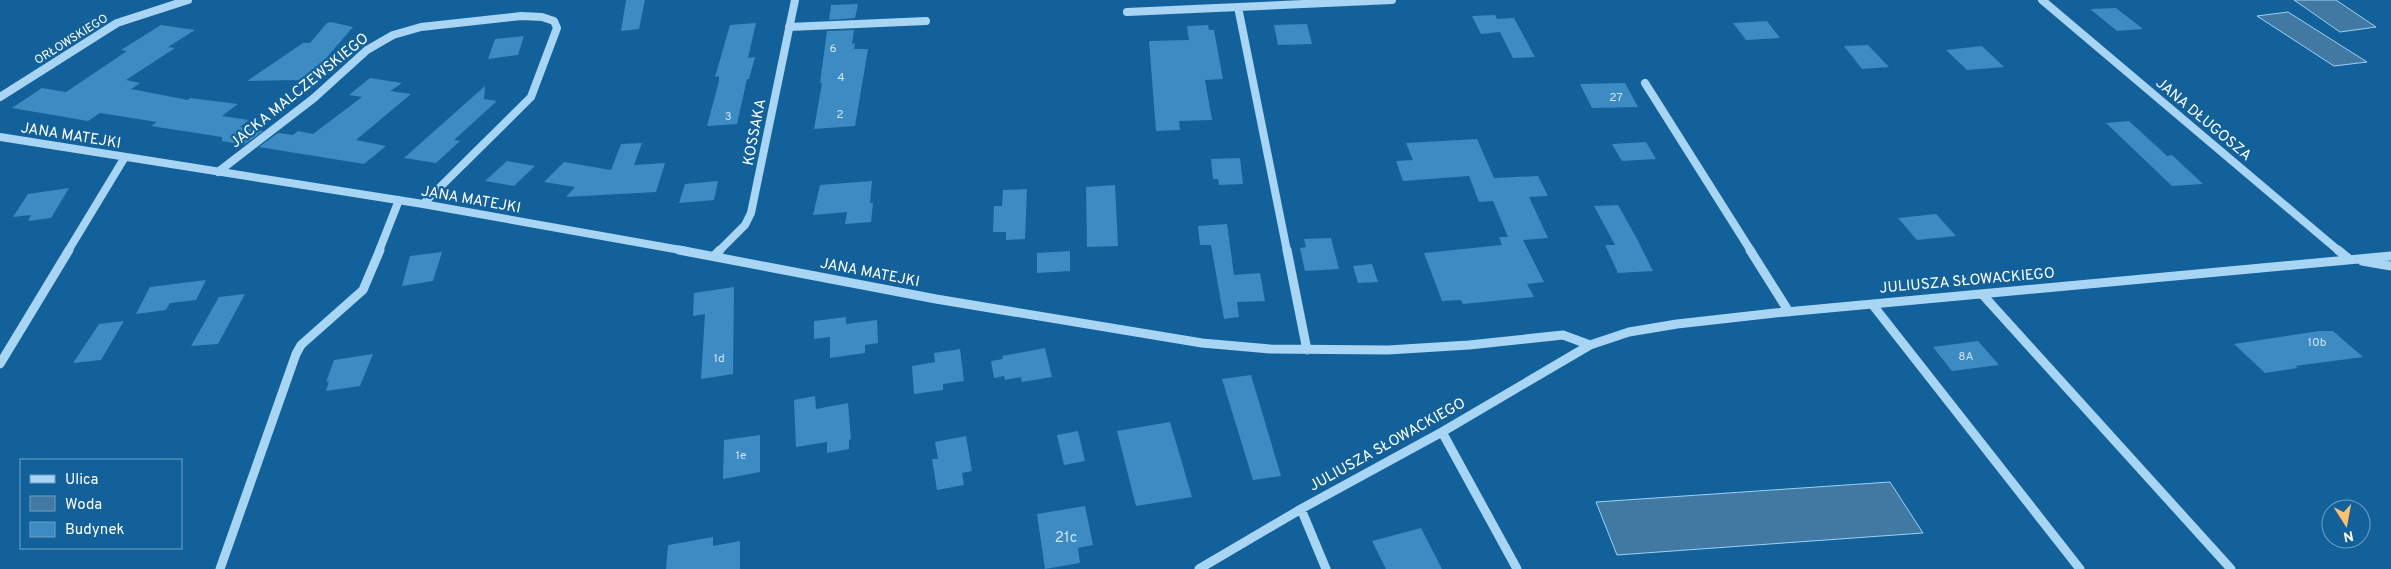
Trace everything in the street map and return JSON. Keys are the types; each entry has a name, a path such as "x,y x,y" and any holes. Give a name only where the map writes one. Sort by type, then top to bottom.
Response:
{"street":[{"name":"ORŁOWSKIEGO","path":"0,97 117,23 188,0"},
{"name":"KOSSAKA","path":"714,256 745,225 751,213 795,0"},
{"path":"1127,12 1392,0"},
{"name":"JANA DŁUGOSZA","path":"2042,0 2349,259"},
{"path":"1238,7 1307,350 1398,349 1563,335 1590,345"},
{"name":"JACKA MALCZEWSKIEGO","path":"218,172 314,98 366,50 393,36 421,27 521,16 542,17 554,21 557,28 531,98 423,204"},
{"path":"789,27 926,21"},
{"path":"1645,83 1789,312"},
{"name":"JANA MATEJKI","path":"0,137 423,204 714,256 936,299 1202,343 1307,350"},
{"path":"0,364 126,157"},
{"path":"220,569 296,354 301,345 363,290 399,200"},
{"path":"2349,259 2391,256"},
{"path":"2349,259 2391,266"},
{"name":"JULIUSZA SŁOWACKIEGO","path":"1199,569 1301,509 1442,432 1590,345 1638,331 1789,312 2349,259"},
{"path":"1982,294 2230,569"},
{"path":"1872,304 2080,569"},
{"path":"1442,432 1517,569"},
{"path":"1301,509 1326,569"}],"water":[{"path":"2294,0 2336,0 2376,27 2340,32"},
{"path":"2288,12 2367,62 2334,66 2257,16"},
{"path":"1890,482 1923,533 1617,555 1596,502"}],"building":[{"path":"626,0 645,0 639,29 621,31"},
{"path":"858,4 855,18 829,20 831,5"},
{"path":"2116,8 2143,29 2117,31 2090,9"},
{"path":"1495,15 1497,19 1514,18 1535,57 1513,58 1500,32 1481,34 1472,16"},
{"path":"1767,21 1780,38 1746,40 1733,23"},
{"path":"331,22 353,27 309,78 301,80 247,81 303,43 310,43 327,23"},
{"path":"756,23 748,58 755,57 749,79 747,79 737,124 707,126 719,81 719,76 715,77 730,25"},
{"path":"1307,24 1312,44 1278,45 1274,25"},
{"path":"161,25 195,30 168,47 175,48 126,80 140,83 131,89 188,100 190,98 238,104 222,116 249,120 240,127 263,131 244,145 222,141 222,137 151,126 157,122 100,113 88,121 12,108 42,88 66,92 127,51 121,50"},
{"path":"1208,25 1209,30 1214,30 1223,79 1205,80 1212,120 1179,121 1180,130 1156,131 1149,41 1189,40 1187,26"},
{"path":"854,30 852,44 855,43 854,49 868,49 855,126 814,129 822,83 820,83 827,31"},
{"path":"524,36 518,55 488,59 495,39"},
{"path":"1868,45 1889,67 1862,69 1844,46"},
{"path":"1982,46 2004,67 1967,70 1946,50"},
{"path":"370,78 402,83 390,91 411,94 356,140 386,146 364,164 259,147 278,133 293,135 298,131 313,134 362,97 349,95"},
{"path":"1625,83 1638,107 1592,108 1580,84"},
{"path":"485,86 484,99 497,101 454,140 460,141 436,163 404,158"},
{"path":"2129,121 2167,156 2172,155 2203,184 2172,186 2106,123"},
{"path":"1477,139 1494,178 1538,176 1548,196 1529,197 1548,238 1523,240 1544,282 1527,284 1534,297 1463,304 1461,300 1442,301 1424,253 1502,245 1499,237 1508,237 1493,201 1479,202 1469,176 1403,181 1396,161 1413,160 1406,143"},
{"path":"1646,142 1656,159 1622,161 1612,144"},
{"path":"642,143 634,165 665,163 656,192 566,197 575,187 544,182 564,162 611,170 621,144"},
{"path":"1240,158 1243,184 1219,185 1218,179 1213,179 1211,159"},
{"path":"507,161 535,166 514,186 485,181"},
{"path":"718,181 714,200 679,203 685,184"},
{"path":"872,181 870,203 873,203 871,222 845,224 847,212 813,215 820,185"},
{"path":"1115,185 1118,246 1087,247 1086,187"},
{"path":"69,188 51,218 28,221 31,215 13,217 28,194"},
{"path":"1027,189 1025,239 1006,240 1006,232 993,232 994,206 1002,206 1003,190"},
{"path":"1618,205 1653,271 1618,273 1605,245 1615,245 1594,206"},
{"path":"1936,214 1956,236 1917,240 1898,218"},
{"path":"1227,224 1234,275 1260,273 1265,301 1237,302 1239,317 1224,319 1211,245 1200,245 1198,226"},
{"path":"1331,238 1339,269 1305,271 1300,248 1306,247 1304,239"},
{"path":"1070,251 1070,271 1037,273 1037,253"},
{"path":"442,252 433,281 402,286 410,256"},
{"path":"1372,264 1378,282 1358,283 1353,266"},
{"path":"206,280 196,300 170,303 166,310 136,314 150,287"},
{"path":"734,287 733,374 701,379 705,314 693,316 694,293"},
{"path":"245,294 218,344 191,346 219,297"},
{"path":"846,317 846,324 877,320 878,343 865,345 865,353 830,358 830,337 814,339 814,321"},
{"path":"124,321 101,360 73,363 99,324"},
{"path":"2319,331 2333,331 2363,357 2295,366 2298,368 2265,373 2234,344"},
{"path":"1978,341 1999,365 1952,371 1933,347"},
{"path":"1045,348 1052,377 1022,382 1021,377 1005,380 1004,376 994,378 991,361 1003,359 1002,356"},
{"path":"960,349 964,381 943,384 943,390 914,394 912,366 935,362 934,353"},
{"path":"373,354 360,386 326,391 329,381 326,382 334,360"},
{"path":"1251,375 1281,476 1253,480 1222,379"},
{"path":"815,396 816,409 848,403 851,439 849,440 849,449 827,453 827,442 796,447 794,400"},
{"path":"1170,422 1192,497 1136,506 1117,431"},
{"path":"1078,431 1085,461 1064,465 1057,435"},
{"path":"760,435 760,472 723,479 724,440"},
{"path":"966,436 972,471 962,473 964,485 937,490 932,459 938,459 935,442"},
{"path":"1085,506 1093,545 1078,548 1080,563 1045,569 1037,514"},
{"path":"1421,528 1442,569 1386,569 1372,541"},
{"path":"713,537 713,546 740,541 740,569 666,569 668,545"}]}
